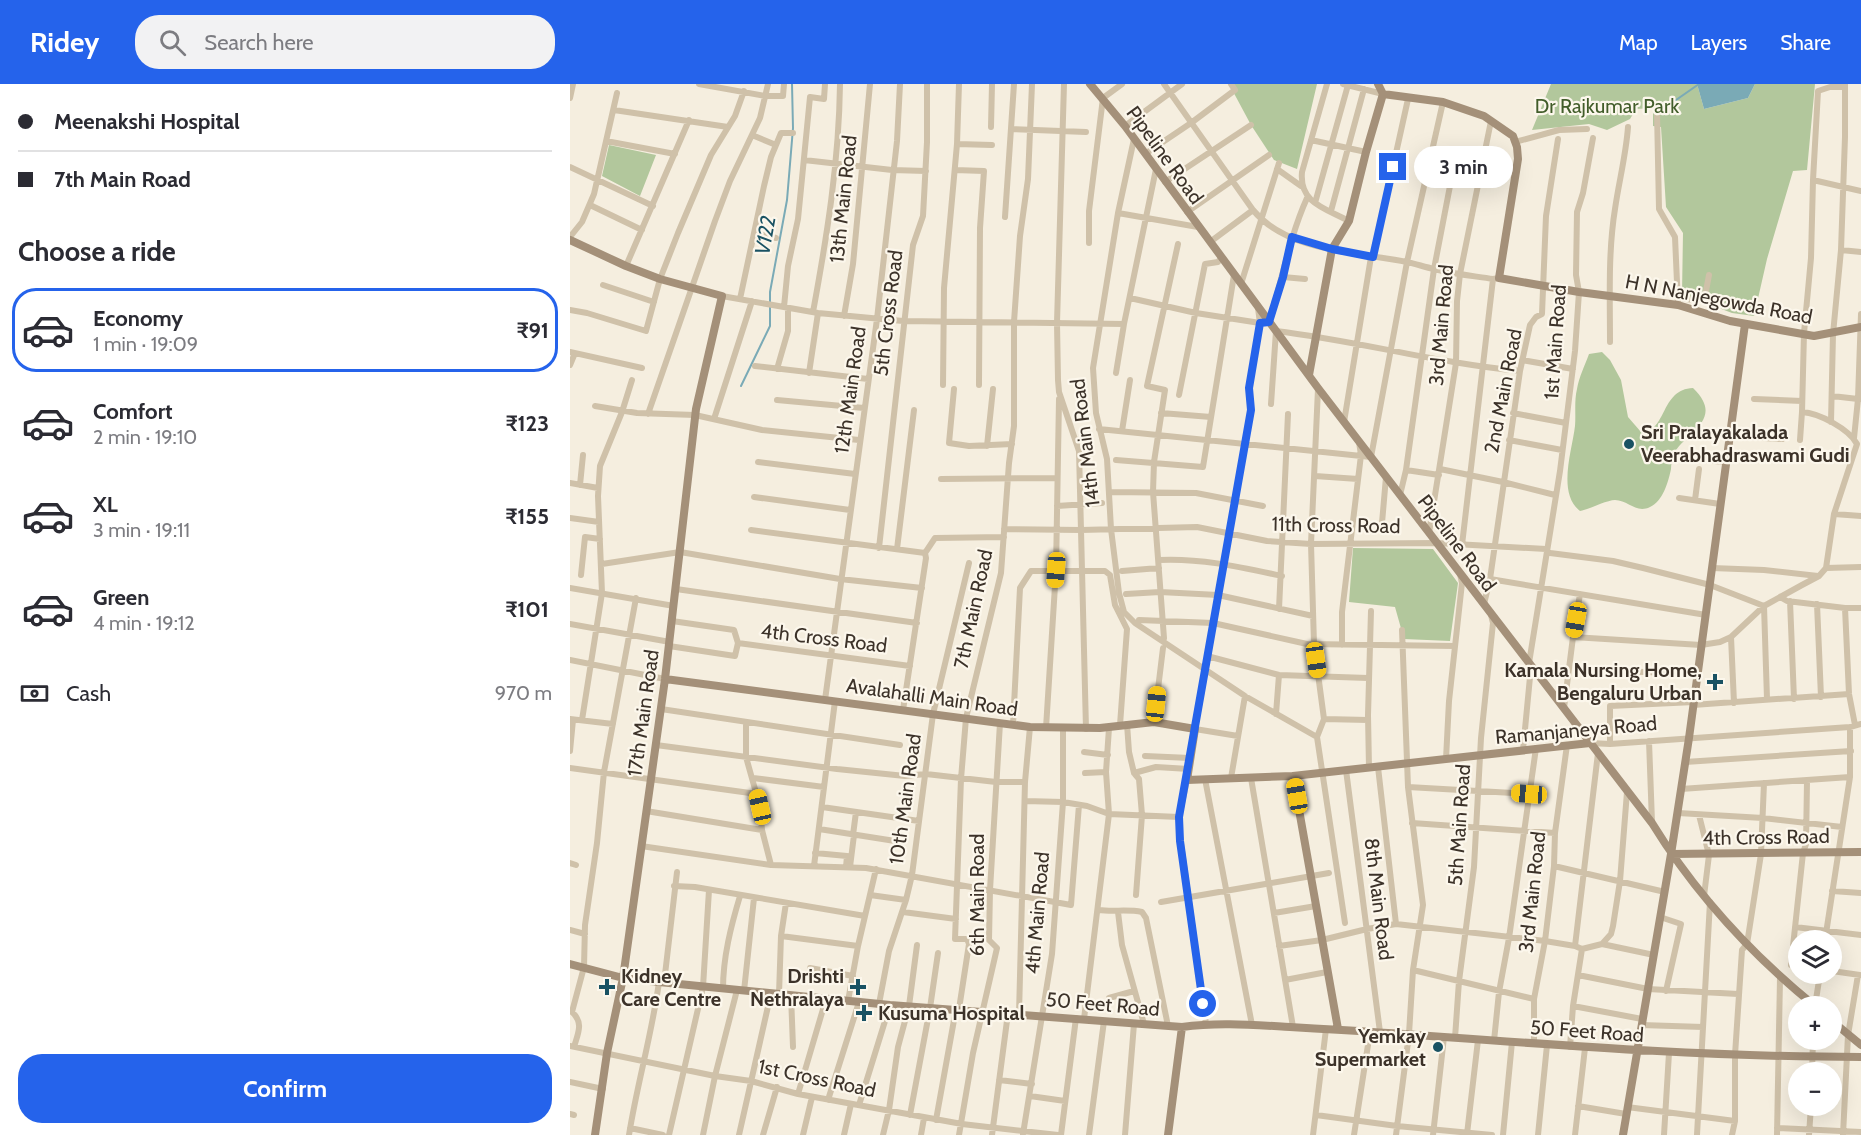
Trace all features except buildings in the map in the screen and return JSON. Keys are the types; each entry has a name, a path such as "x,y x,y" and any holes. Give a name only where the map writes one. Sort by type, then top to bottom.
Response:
{"street":[{"path":"570,98 573,84"},
{"path":"699,84 765,96 783,96 784,84"},
{"path":"648,414 719,211 760,118 768,84"},
{"path":"777,369 788,331 786,308 788,266 798,219 810,97 824,99 825,84"},
{"path":"809,373 815,313 837,163 840,84"},
{"name":"13th Main Road","path":"844,316 854,264 870,84"},
{"name":"12th Main Road","path":"825,700 877,319 897,141 900,84"},
{"name":"5th Cross Road","path":"879,548 913,245 923,216 927,84"},
{"path":"943,385 943,322 957,144 959,84"},
{"path":"991,127 992,84"},
{"path":"1005,217 1014,84"},
{"name":"7th Main Road","path":"958,1009 969,944 967,939 955,939 961,779 966,718 1001,573 1014,426 1014,322 1020,236 1028,179 1032,84"},
{"path":"1046,728 1056,570 1059,392 1057,323 1064,84"},
{"name":"Pipeline Road","path":"1090,84 1125,126 1234,274 1258,307 1264,323 1276,331 1491,615 1628,791 1671,854 1747,944 1780,978 1802,996"},
{"path":"1089,243 1089,211 1103,98 1122,84"},
{"path":"1164,84 1232,183 1261,220 1275,230 1332,249 1460,274 1496,278"},
{"path":"1125,126 1182,84"},
{"path":"1145,154 1235,90 1231,84"},
{"path":"1301,186 1302,172 1327,84"},
{"path":"1309,375 1332,249 1349,221 1383,94 1378,84"},
{"path":"1315,203 1332,144 1345,85 1404,98 1443,102 1484,116 1513,136 1518,159 1496,278 1462,545"},
{"path":"1800,440 1818,91 1845,86 1841,250 1833,334 1832,422"},
{"path":"1331,212 1364,89"},
{"path":"570,310 646,331 660,279 702,176 711,155 735,116 744,92"},
{"path":"617,93 590,205 570,239 626,266 660,279 722,296 815,313 903,321 1124,324"},
{"path":"1344,422 1372,257 1408,99 1404,98"},
{"path":"1099,429 1371,457 1407,262 1443,102"},
{"path":"614,110 728,127"},
{"path":"1657,112 1659,209 1675,237 1678,302 1702,298 1706,291 1708,275"},
{"path":"626,266 689,120"},
{"name":"3rd Main Road","path":"1429,533 1456,363 1460,274 1491,121"},
{"path":"1165,182 1251,125"},
{"path":"1610,342 1614,211 1626,154 1628,127"},
{"path":"1011,129 1086,132"},
{"path":"1515,142 1559,130 1587,129"},
{"path":"740,299 764,186 776,145 781,133 793,133"},
{"path":"752,135 776,145"},
{"name":"1st Main Road","path":"1546,549 1573,369 1579,292 1576,275 1577,212 1583,193 1593,138"},
{"name":"14th Main Road","path":"1134,139 1118,213 1093,368 1094,399 1106,455 1110,492 1115,573 1124,612 1135,623 1245,696 1317,737"},
{"name":"2nd Main Road","path":"1494,546 1522,360 1530,325 1536,317 1542,314 1546,216 1558,139"},
{"path":"1311,140 1366,152"},
{"path":"606,141 675,154"},
{"path":"957,144 992,145"},
{"path":"1187,212 1232,183 1269,155"},
{"path":"804,160 892,170 926,171"},
{"path":"1400,495 1406,470 1434,269 1455,160"},
{"path":"570,166 653,206"},
{"path":"1241,284 1278,166 1301,186 1307,198 1349,221"},
{"path":"1116,373 1156,169"},
{"path":"955,170 984,171 980,228 979,385"},
{"path":"1813,180 1861,191"},
{"path":"1206,1024 1180,841 1179,817 1251,410 1249,388 1264,323 1283,277 1292,237 1307,198"},
{"path":"590,205 642,230"},
{"path":"1210,242 1253,210"},
{"path":"1118,213 1198,227"},
{"path":"755,233 776,238"},
{"path":"1164,638 1153,492 1157,435 1165,390 1147,386 1178,244"},
{"path":"1841,250 1861,252"},
{"path":"1179,395 1205,264 1218,262 1221,258"},
{"path":"1116,459 1203,467 1234,274"},
{"path":"1283,277 1305,279"},
{"name":"H N Nanjegowda Road","path":"1496,278 1579,292 1678,302 1744,324 1814,336 1860,327"},
{"path":"603,285 654,302"},
{"name":"17th Main Road","path":"595,1135 607,1053 623,978 666,678 695,416 722,296"},
{"path":"1130,298 1196,313 1264,323"},
{"path":"714,419 752,301"},
{"path":"1854,438 1860,399 1861,314"},
{"path":"1623,1135 1678,813 1744,324"},
{"path":"1270,404 1276,331 1317,336 1421,358 1483,368 1520,371"},
{"path":"570,365 572,353 642,368"},
{"path":"1522,360 1573,369"},
{"path":"755,366 868,379"},
{"path":"582,720 602,593 598,488 600,466 632,380"},
{"path":"1122,431 1130,380"},
{"path":"954,388 949,444 987,446 1012,444"},
{"path":"987,446 993,388"},
{"path":"1318,388 1311,544 1314,644 1324,719 1317,737 1345,923"},
{"path":"1059,392 1078,444 1086,729"},
{"path":"1832,396 1860,399"},
{"path":"1754,399 1802,401"},
{"path":"777,400 864,408"},
{"path":"595,406 622,412 695,416 762,430 860,440"},
{"path":"897,549 914,410"},
{"path":"1573,637 1701,645 1720,642 1731,637 1764,606 1819,576 1826,568 1834,514 1857,444 1854,438 1832,422 1802,412"},
{"path":"1161,413 1211,417"},
{"path":"1513,413 1566,423"},
{"path":"1280,609 1288,414"},
{"path":"1730,436 1782,439"},
{"path":"1509,440 1562,450"},
{"path":"1342,645 1342,612 1361,455 1359,441"},
{"path":"580,485 584,455"},
{"path":"1702,460 1726,462"},
{"path":"758,462 855,474"},
{"path":"1406,470 1470,475 1555,495"},
{"path":"1695,501 1699,470"},
{"path":"1315,476 1358,479"},
{"path":"1382,523 1386,477"},
{"path":"941,479 1056,478"},
{"path":"570,483 598,488"},
{"path":"1110,492 1196,493 1263,506"},
{"path":"754,497 850,510"},
{"path":"1679,498 1720,504"},
{"path":"1057,506 1102,503"},
{"path":"1834,514 1861,516"},
{"path":"570,518 599,522"},
{"name":"11th Cross Road","path":"1004,529 1081,530 1197,526 1229,534 1311,544 1437,543 1546,549 1550,553 1613,561 1710,585 1764,606"},
{"path":"751,530 923,553"},
{"path":"581,574 585,537 600,539"},
{"path":"923,553 935,538 1004,537"},
{"path":"1484,605 1494,546"},
{"path":"1523,750 1530,676 1529,663 1546,549"},
{"path":"602,564 680,552 840,579 922,588"},
{"path":"903,710 926,558 923,553"},
{"path":"1158,560 1186,559 1282,576"},
{"name":"10th Main Road","path":"879,1004 890,951 912,875 933,714 969,563"},
{"path":"1826,568 1861,567"},
{"path":"1122,571 1159,568"},
{"path":"1712,568 1764,570 1819,576"},
{"path":"1013,725 1020,588 1031,571 1108,572 1115,606 1127,629 1124,725 1134,773 1139,779 1142,815 1136,895"},
{"path":"1446,759 1449,701 1462,583 1459,573"},
{"path":"1490,579 1706,615"},
{"path":"570,588 674,606"},
{"path":"676,589 917,623"},
{"path":"1126,594 1160,592 1218,595 1313,616"},
{"path":"1564,708 1580,594"},
{"path":"1780,597 1790,602 1861,608"},
{"path":"572,1046 580,1026 578,1017 572,1012 584,967 585,934 604,772 636,598"},
{"path":"1790,602 1794,699"},
{"path":"1816,604 1821,697"},
{"path":"1764,606 1767,699"},
{"path":"1826,930 1850,777 1855,725 1849,694 1845,608"},
{"path":"1371,611 1368,720 1396,924"},
{"name":"5th Main Road","path":"1455,1038 1476,828 1480,755 1493,623 1491,615"},
{"path":"1139,620 1213,623 1314,644 1455,646"},
{"name":"4th Cross Road","path":"672,621 734,630 738,643 910,666"},
{"path":"570,624 735,657 738,643"},
{"path":"1396,1135 1409,1034 1413,970 1423,905 1406,763 1402,630"},
{"path":"1731,637 1734,703"},
{"path":"1154,722 1163,648"},
{"path":"1207,657 1279,675 1368,678"},
{"path":"570,660 666,678"},
{"path":"1590,670 1698,674"},
{"path":"1276,714 1279,675"},
{"name":"Avalahalli Main Road","path":"666,678 1030,727 1086,729 1154,722 1195,729"},
{"path":"1610,744 1610,706 1734,703 1849,694"},
{"path":"1231,778 1245,696"},
{"path":"814,866 835,701"},
{"path":"661,709 900,745"},
{"path":"570,751 572,719 613,724"},
{"path":"1324,719 1368,720"},
{"path":"746,722 746,757 757,794 762,830 771,865"},
{"name":"6th Main Road","path":"959,1135 973,1053 997,948 989,940 1000,723"},
{"name":"Ramanjaneya Road","path":"1251,778 1323,773 1590,743 1610,744 1855,725"},
{"path":"1018,1014 1025,782 1030,727"},
{"name":"4th Main Road","path":"1023,1133 1052,954 1063,802 1064,728"},
{"path":"1059,1135 1099,910 1109,814 1106,772 1109,728"},
{"path":"1195,729 1238,736"},
{"path":"1649,741 1652,823"},
{"path":"656,745 905,776 926,774 996,782 1025,782"},
{"name":"3rd Main Road","path":"1534,1044 1534,999 1545,941 1554,866 1555,833 1568,745"},
{"path":"1494,1041 1499,992 1536,748"},
{"path":"1685,762 1851,751"},
{"path":"1084,752 1108,755"},
{"path":"1570,1047 1572,1006 1578,975 1584,872 1598,753"},
{"path":"1145,756 1190,758"},
{"path":"1134,773 1156,767 1189,769"},
{"path":"570,768 757,794"},
{"name":"8th Main Road","path":"1346,770 1380,1032"},
{"path":"1084,773 1106,772"},
{"path":"1293,776 1338,1029"},
{"path":"1681,789 1850,777"},
{"path":"753,778 824,787"},
{"path":"1187,780 1251,778 1293,1027"},
{"path":"1205,779 1252,1025"},
{"path":"1795,930 1803,853 1806,844 1807,781"},
{"path":"1732,1135 1742,950 1747,944 1761,854 1764,783"},
{"path":"1408,787 1529,794"},
{"path":"1602,944 1611,934 1620,881 1628,791"},
{"path":"1025,801 1063,802 1109,814 1179,817"},
{"path":"641,846 771,865 876,869 1071,905 1079,805"},
{"path":"822,807 919,821"},
{"path":"646,811 762,830"},
{"path":"848,867 856,812"},
{"path":"1678,813 1842,826"},
{"path":"1697,1135 1705,993 1709,855 1699,815"},
{"path":"1412,823 1555,833"},
{"path":"819,829 895,841"},
{"name":"4th Cross Road","path":"1671,854 1861,852"},
{"path":"815,853 847,856 848,867"},
{"path":"1554,866 1665,892"},
{"path":"848,1001 876,869"},
{"path":"663,1135 630,1131 642,1062 661,982 677,872"},
{"path":"1161,902 1329,873"},
{"path":"674,886 865,915"},
{"path":"669,1135 704,987 709,890"},
{"path":"1832,891 1861,893"},
{"path":"870,895 906,900"},
{"path":"723,988 723,973 732,924 740,896"},
{"path":"703,1135 715,1076 741,990 754,898"},
{"path":"739,1135 775,994 786,903"},
{"path":"1274,914 1316,906"},
{"path":"1099,910 1142,912 1146,918 1168,1026"},
{"path":"903,912 956,919"},
{"path":"1122,912 1122,945 1134,991 1139,1024 1125,1135"},
{"path":"1660,917 1681,924 1666,991"},
{"path":"1279,946 1349,935 1396,924 1579,947 1602,944 1654,955"},
{"path":"1795,927 1818,930"},
{"path":"570,930 585,934"},
{"path":"1842,932 1861,934"},
{"path":"781,936 858,946"},
{"path":"883,1135 898,1047 909,1006 917,945"},
{"path":"910,1115 938,953"},
{"name":"50 Feet Road","path":"570,964 623,978 704,987 890,1005 1139,1024 1182,1027 1206,1024 1338,1029 1637,1052 1779,1057 1861,1057"},
{"path":"810,968 853,976"},
{"path":"1413,970 1534,999"},
{"path":"1285,980 1328,972"},
{"path":"1842,972 1859,975 1848,1035 1843,1133"},
{"path":"1578,975 1648,989 1738,994"},
{"path":"1780,978 1777,1132 1861,1132"},
{"path":"1109,998 1134,991"},
{"path":"791,995 793,1047"},
{"path":"798,1094 826,999"},
{"path":"828,1100 859,1002"},
{"path":"859,1105 890,1005"},
{"path":"1572,1006 1642,1022 1703,1027"},
{"path":"936,1120 958,1009"},
{"path":"993,1131 1008,1013"},
{"path":"1089,1135 1104,1021"},
{"path":"1168,1135 1182,1027"},
{"path":"1314,1135 1326,1029"},
{"path":"1842,1030 1861,1045"},
{"path":"1354,1135 1370,1032"},
{"path":"1434,1132 1444,1037"},
{"path":"1467,1134 1478,1040"},
{"path":"1503,1135 1512,1042"},
{"path":"1538,1135 1547,1045"},
{"name":"1st Cross Road","path":"572,1046 642,1062 751,1081 812,1097 993,1131 1059,1135"},
{"path":"1575,1135 1585,1048"},
{"path":"1812,1050 1812,1062"},
{"path":"1664,1135 1669,1053"},
{"path":"999,1080 1032,1084"},
{"path":"570,1082 603,1089"},
{"path":"763,1135 777,1087"},
{"path":"1030,1096 1065,1101"},
{"path":"802,1135 812,1097"},
{"path":"844,1135 851,1104"},
{"path":"1578,1106 1666,1112 1734,1121"},
{"path":"1316,1115 1434,1132 1492,1135"},
{"path":"1810,1116 1810,1132"},
{"path":"921,1135 924,1118"}],"green space":[{"path":"1229,84 1317,84 1297,169 1274,160 1251,125"},
{"name":"Dr Rajkumar Park","path":"1551,84 1697,84 1704,109 1748,98 1755,84 1815,84 1807,170 1793,171 1767,259 1754,316 1732,313 1682,294 1683,233 1666,207 1661,127 1653,126 1653,108 1636,109 1630,119 1607,130 1589,124 1532,130"},
{"path":"609,145 656,155 640,196 602,176"},
{"path":"1602,352 1610,360 1621,380 1628,417 1641,432 1655,426 1675,395 1682,390 1693,388 1702,399 1705,409 1700,425 1673,455 1662,496 1655,504 1645,509 1615,500 1580,511 1569,494 1568,471 1578,385 1589,354"},
{"path":"1353,548 1433,549 1458,583 1450,641 1404,639 1395,607 1349,602"}],"water":[{"path":"1697,84 1755,84 1748,98 1704,109"}],"waterway":[{"name":"V122","path":"741,386 770,326 770,292 787,200 793,128 792,84"},
{"path":"1666,107 1699,84"}],"place":[{"name":"Sri Pralayakalada Veerabhadraswami Gudi","path":"1629,444"},
{"name":"Kamala Nursing Home, Bengaluru Urban","path":"1715,682"},
{"name":"Kidney Care Centre","path":"607,987"},
{"name":"Drishti Nethralaya","path":"858,987"},
{"name":"Kusuma Hospital","path":"864,1013"},
{"name":"Yemkay Supermarket","path":"1438,1047"}],"route":[{"path":"1203,1004 1180,841 1179,817 1251,410 1249,388 1260,323 1269,322 1292,237 1332,249 1373,257 1393,167"}]}
